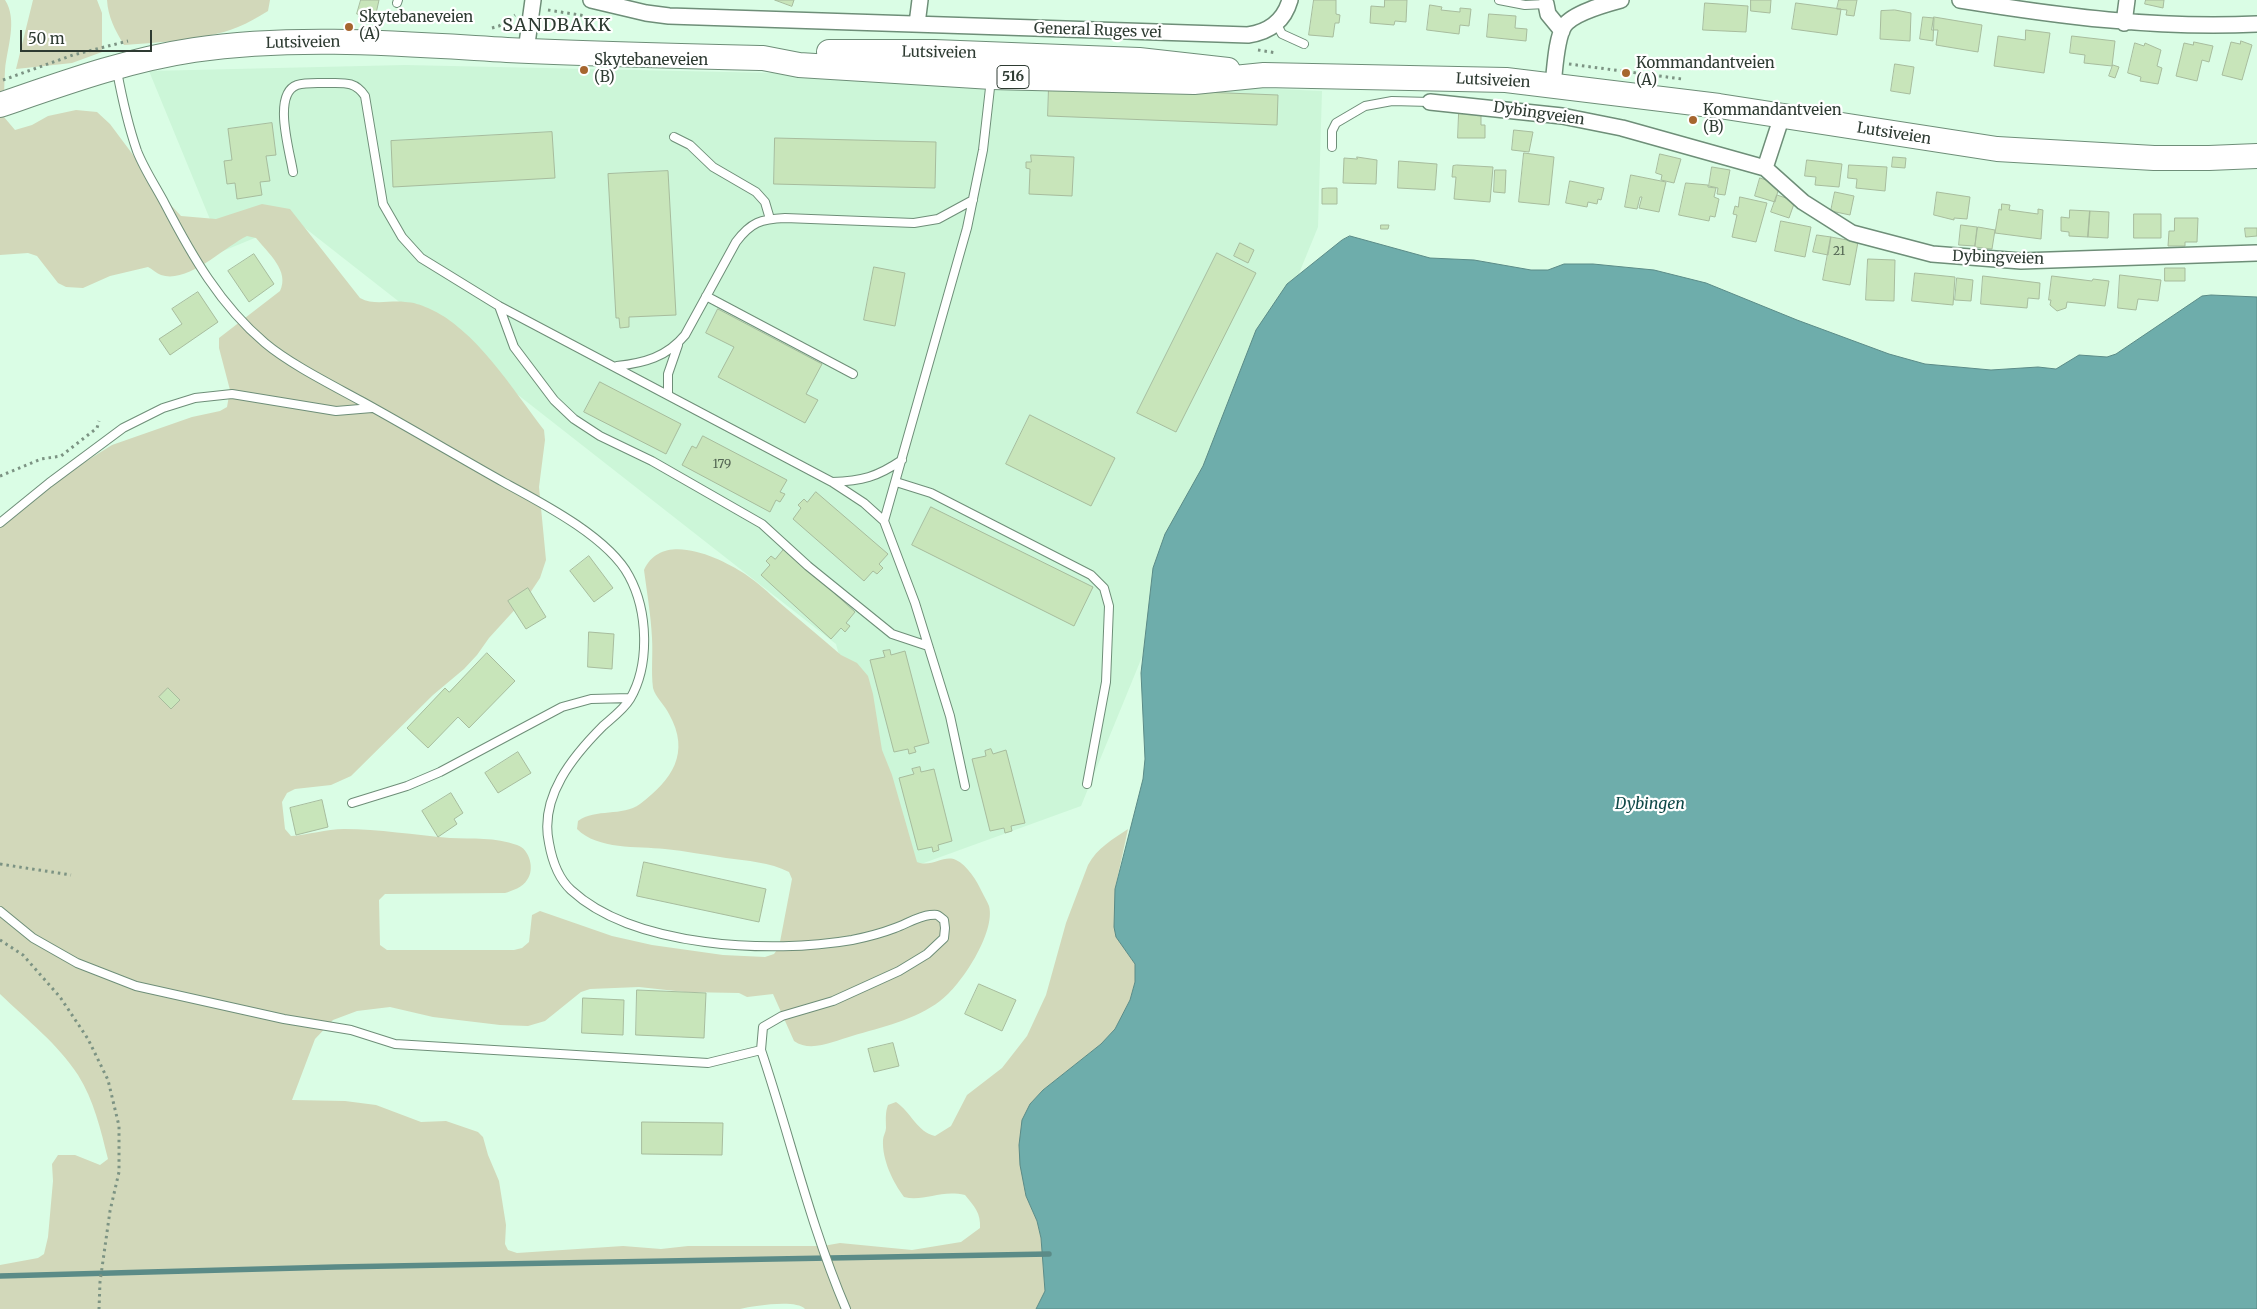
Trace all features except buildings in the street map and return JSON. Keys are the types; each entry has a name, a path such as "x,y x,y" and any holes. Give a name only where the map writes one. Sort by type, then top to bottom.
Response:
{"main road":[{"name":"Lutsiveien","path":"0,105 116,66 195,50 273,44 393,43 526,51 763,58 800,52 992,66 1140,60 1191,64 1264,75 1506,80 1553,84 1782,116 1997,149 2154,158 2257,156"}],"street":[{"path":"526,51 533,0"},
{"name":"General Ruges vei","path":"591,0 646,13 669,16 1248,35 1260,33 1276,23"},
{"path":"917,24 920,0"},
{"path":"1276,23 1284,16 1290,0"},
{"path":"1553,84 1562,31 1568,22 1574,17 1621,0"},
{"path":"1960,0 2124,23 2206,27 2257,24"},
{"path":"2124,23 2126,0"},
{"path":"1546,4 1548,14 1562,31"},
{"name":"Dybingveien","path":"1430,102 1579,119 1622,128 1765,168 1803,202 1852,233 1932,254 2021,261 2256,253"},
{"path":"1765,168 1782,116"}],"lane":[{"path":"1499,0 1525,5 1546,4"},
{"path":"1276,23 1282,34 1304,44"},
{"path":"116,66 125,110 139,155 206,278 232,312 268,346 372,408 538,501 606,545 621,561 638,592 644,633 641,671 630,698 579,753 559,780 551,801 547,835 553,863 569,889 630,925 669,935 723,944 773,945 836,942 892,930 927,914 938,915 944,920 944,938 927,954 899,971 833,1001 782,1016 763,1027 761,1050 810,1216 846,1309"},
{"path":"884,521 967,228 983,150 992,66"},
{"path":"293,172 283,107 287,92 295,86 305,83 350,83 360,88 365,96 383,204 402,237 420,258 499,306 617,366 832,482 864,503 884,521 915,603 950,716 965,786"},
{"name":"Dybingveien","path":"1332,147 1332,131 1336,123 1365,106 1392,101 1430,102"},
{"path":"674,138 690,145 713,167 756,192 765,202 770,218"},
{"path":"617,366 653,360 668,352 678,343 685,335 736,242 745,230 754,223 770,218 914,224 938,219 973,200"},
{"path":"706,296 853,374"},
{"path":"499,306 514,347 554,400 574,419 600,436 652,461 762,524 808,566 892,634 928,646"},
{"path":"668,394 668,374 678,343"},
{"path":"0,523 10,518 49,483 124,428 163,408 195,398 232,394 336,411 372,408"},
{"path":"832,482 864,480 881,474 902,460"},
{"path":"896,482 931,493 1091,575 1104,588 1109,606 1106,682 1087,784"},
{"path":"352,803 406,786 440,772 562,707 591,699 630,698"},
{"path":"0,911 33,938 77,963 136,986 284,1019 351,1030 395,1044 708,1063 761,1050"}],"path":[{"path":"0,476 41,459 61,456 97,428 99,420"},
{"path":"0,864 72,875"},
{"path":"0,940 23,955 60,997 88,1039 108,1080 119,1126 120,1172 110,1210 100,1282 99,1309"}],"shaded area":[{"path":"0,0 5,0 11,16 11,34 5,70 4,117 15,130 32,125 48,116 76,110 97,112 110,124 169,203 181,216 216,219 262,204 290,209 360,298 371,302 417,304 445,317 462,330 506,379 544,430 545,440 539,487 546,560 540,578 530,593 464,669 433,695 351,776 331,785 295,789 287,793 282,802 285,829 291,836 344,829 383,831 509,842 521,847 528,855 531,871 527,880 520,887 505,893 385,894 379,900 380,945 387,950 514,950 522,948 529,942 532,915 540,911 612,936 652,945 723,955 765,957 774,954 779,947 792,879 789,872 774,866 750,861 673,850 607,844 586,836 577,829 578,821 585,817 625,810 640,804 661,785 675,765 678,741 675,728 653,688 650,613 644,570 652,558 664,551 677,549 706,555 734,567 763,588 841,655 857,663 868,676 873,694 882,750 892,775 917,862 928,863 951,859 960,862 974,878 989,906 990,917 987,930 975,958 958,983 940,1001 909,1018 823,1045 808,1046 794,1041 773,994 747,997 739,993 685,992 639,987 590,989 581,992 545,1021 528,1026 500,1025 433,1017 390,1007 357,1011 333,1020 315,1039 292,1100 345,1101 376,1105 421,1122 446,1121 478,1132 483,1137 499,1181 506,1225 505,1244 508,1250 517,1253 623,1246 661,1249 688,1246 823,1246 840,1243 912,1250 961,1242 980,1228 978,1214 965,1195 948,1193 919,1198 904,1197 896,1185 886,1163 883,1148 888,1105 896,1102 923,1130 935,1136 951,1126 967,1095 1002,1068 1027,1036 1046,995 1066,923 1088,865 1111,840 1128,829 1115,889 1116,937 1135,964 1135,982 1130,1000 1115,1029 1101,1044 1043,1090 1030,1104 1019,1145 1026,1196 1037,1221 1041,1238 1045,1291 1036,1309 805,1309 793,1304 784,1304 740,1309 0,1309 0,1265 38,1258 44,1254 48,1237 53,1181 52,1164 58,1155 75,1155 100,1165 108,1159 93,1105 78,1075 52,1043 0,994 0,518 64,471 80,465 112,445 192,417 220,411 227,407 230,390 219,348 219,338 280,291 282,276 272,256 256,238 247,236 206,263 183,274 161,275 148,267 110,276 83,288 66,287 58,283 37,256 28,253 0,255"},
{"path":"33,0 97,0 102,13 102,52 72,63 16,69"},
{"path":"107,0 270,0 268,11 246,24 225,32 181,40 124,45 113,23"},
{"path":"405,65 1050,79 1322,91 1318,227 1081,806 899,872 836,644 296,221 223,251 149,71"}],"water":[{"name":"Dybingen","path":"1350,236 1430,258 1474,260 1531,270 1548,270 1564,264 1593,264 1654,270 1706,283 1797,320 1889,354 1925,364 1991,370 2038,367 2056,369 2079,355 2107,357 2116,354 2202,296 2257,297 2257,1309 1036,1309 1045,1291 1041,1238 1037,1221 1026,1196 1020,1165 1019,1145 1022,1120 1030,1104 1043,1090 1101,1044 1115,1029 1130,1000 1135,982 1135,964 1116,937 1114,927 1115,889 1143,779 1145,759 1141,673 1153,568 1165,534 1203,466 1256,330 1287,284 1342,240"}],"waterway":[{"path":"0,1276 336,1267 1049,1254"}],"place":[{"name":"Skytebaneveien (A)","path":"349,27"},
{"name":"Skytebaneveien (B)","path":"584,70"},
{"name":"Kommandantveien (A)","path":"1626,73"},
{"name":"Kommandantveien (B)","path":"1693,120"}],"district":[{"name":"SANDBAKK","path":"557,26"}]}
